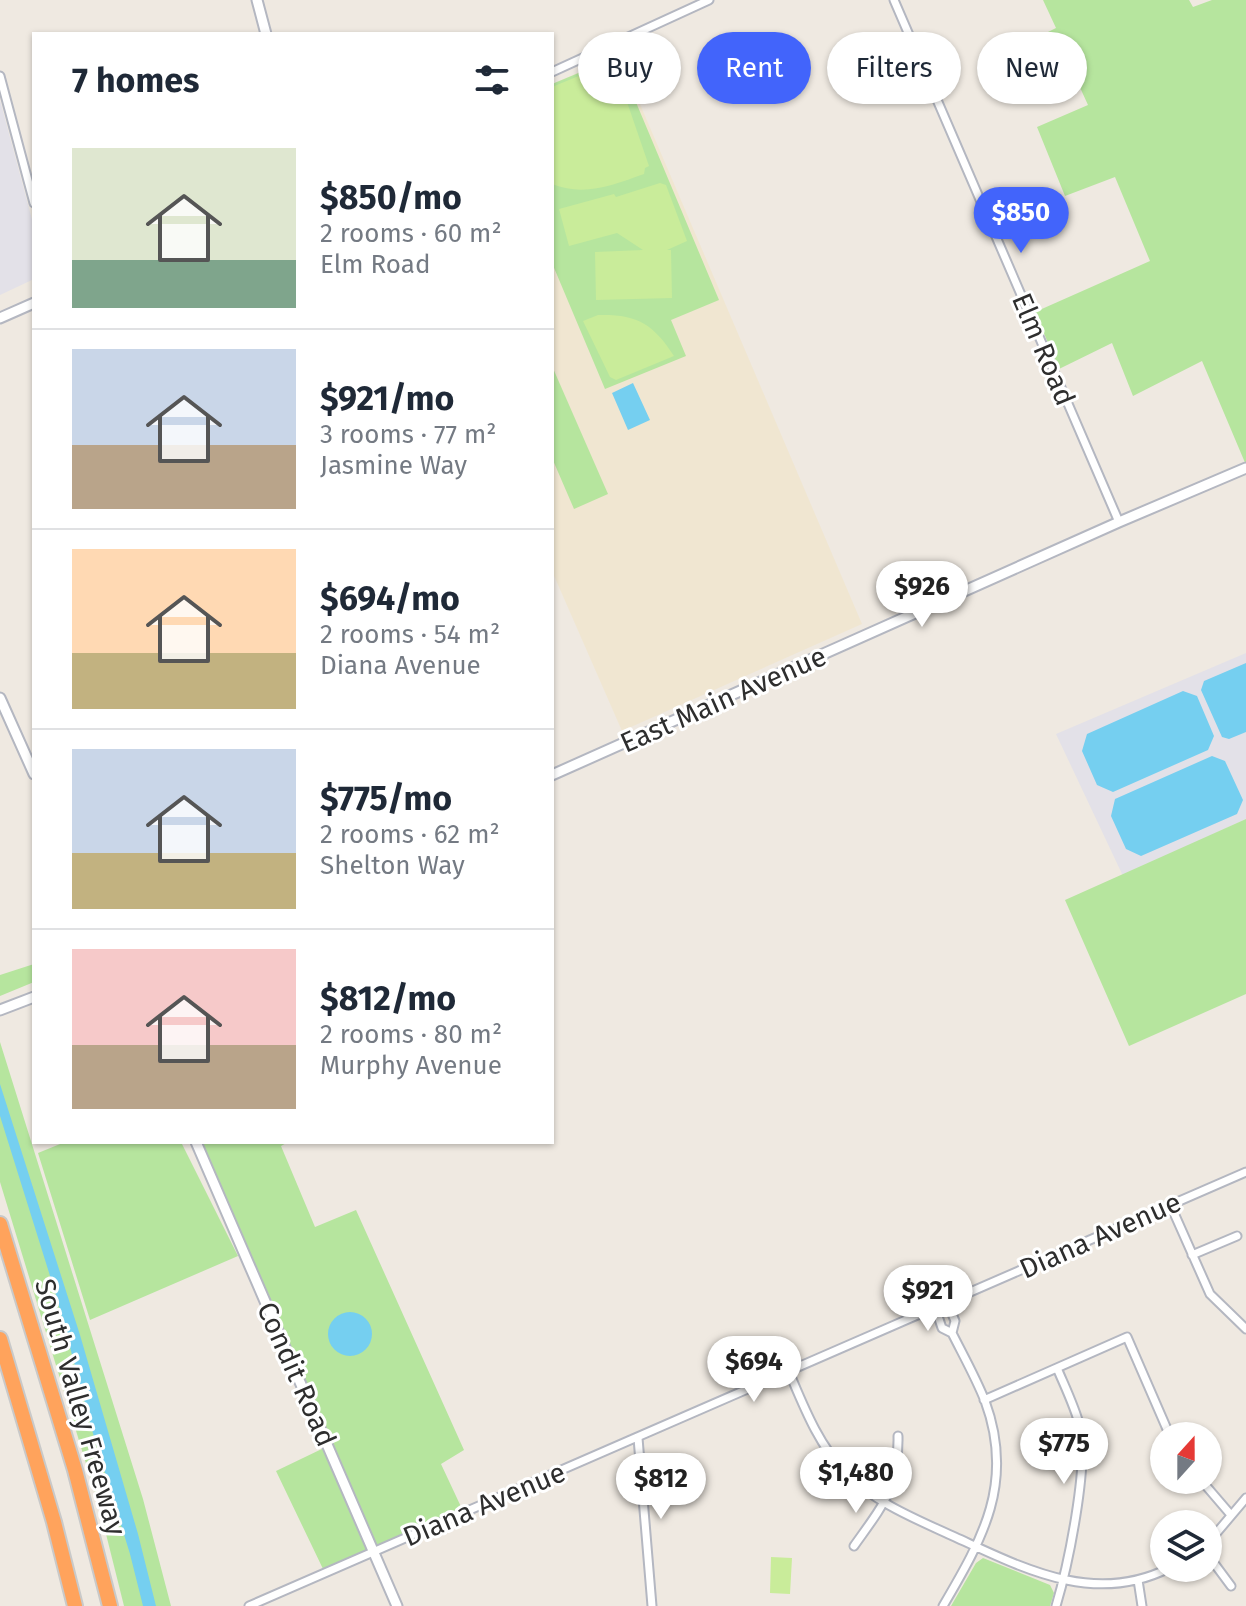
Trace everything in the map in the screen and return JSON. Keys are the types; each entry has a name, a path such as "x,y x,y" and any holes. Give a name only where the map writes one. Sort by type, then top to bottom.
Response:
{"highway":[{"name":"South Valley Freeway","path":"0,1224 75,1470 110,1606"},
{"name":"South Valley Freeway","path":"0,1339 50,1508 75,1606"}],"street":[{"path":"257,0 265,32"},
{"path":"554,71 709,0"},
{"name":"Elm Road","path":"894,0 1119,522"},
{"path":"0,76 32,196"},
{"path":"0,310 32,302"},
{"path":"0,318 32,303"},
{"name":"East Main Avenue","path":"554,774 1246,468"},
{"path":"0,698 32,770"},
{"path":"0,1010 32,998"},
{"name":"Condit Road","path":"197,1144 397,1606"},
{"name":"Diana Avenue","path":"249,1606 1246,1172"},
{"path":"1170,1204 1210,1294 1246,1329"},
{"path":"1192,1255 1237,1236"},
{"path":"947,1302 955,1321 952,1333"},
{"path":"935,1307 942,1328 952,1333 984,1400 994,1434 996,1464 988,1521 977,1547 943,1606"},
{"path":"984,1400 1127,1337 1164,1422"},
{"path":"1056,1606 1082,1459 1080,1428 1057,1368"},
{"path":"789,1372 826,1449 844,1471 884,1502 1032,1572 1063,1580 1113,1584 1150,1575"},
{"path":"854,1546 884,1502 897,1473 898,1436"},
{"path":"638,1438 652,1606"},
{"path":"1213,1494 1231,1515"},
{"path":"1222,1526 1246,1498"},
{"path":"1222,1574 1231,1586"},
{"path":"1138,1580 1142,1606"}],"shaded area":[{"path":"578,73 578,104 640,104 862,624 622,731 554,576 554,83"},
{"path":"0,100 32,220 32,280 0,295"},
{"path":"1246,653 1246,819 1123,876 1056,734"}],"green space":[{"path":"1043,0 1189,0 1193,7 1212,0 1246,0 1246,465 1202,361 1133,396 1112,343 1059,369 1035,312 1150,261 1115,177 1065,196 1037,127 1088,105 1087,32 1048,32 1056,28"},
{"path":"578,73 578,104 637,104 719,300 671,320 686,356 605,389 554,268 554,83"},
{"path":"578,76 578,104 628,104 649,166 644,174 598,188 576,189 554,185 554,86"},
{"path":"660,183 666,185 687,241 667,250 671,250 672,298 596,300 595,252 643,250 617,233 569,246 559,209 614,194 616,197"},
{"path":"598,315 623,316 642,323 659,336 674,356 616,380 610,377 583,321"},
{"path":"554,371 608,494 574,509 554,463"},
{"path":"1246,819 1246,994 1129,1046 1065,900"},
{"path":"32,965 32,983 0,996 0,975"},
{"path":"0,1042 143,1499 171,1606 124,1606 99,1506 0,1182"},
{"path":"60,1144 182,1144 238,1256 90,1320 38,1153"},
{"path":"198,1144 284,1144 281,1146 315,1227 356,1210 464,1450 441,1464 463,1511 324,1571 276,1471 328,1446"},
{"path":"771,1557 792,1558 790,1594 770,1593"},
{"path":"983,1558 1050,1585 1054,1593 1050,1606 951,1606 976,1563"}],"water":[{"path":"633,383 650,420 628,430 612,393"},
{"path":"1246,663 1246,732 1229,739 1222,737 1201,690 1204,681"},
{"path":"1183,691 1197,696 1214,736 1208,750 1113,792 1097,785 1082,751 1087,734"},
{"path":"1212,756 1225,761 1243,800 1237,814 1141,856 1126,849 1111,816 1115,799"},
{"path":"0,1084 80,1335 156,1606 143,1606 56,1295 0,1116"},
{"path":"350,1312 365,1319 372,1334 365,1349 350,1356 335,1349 328,1334 335,1319"}]}
